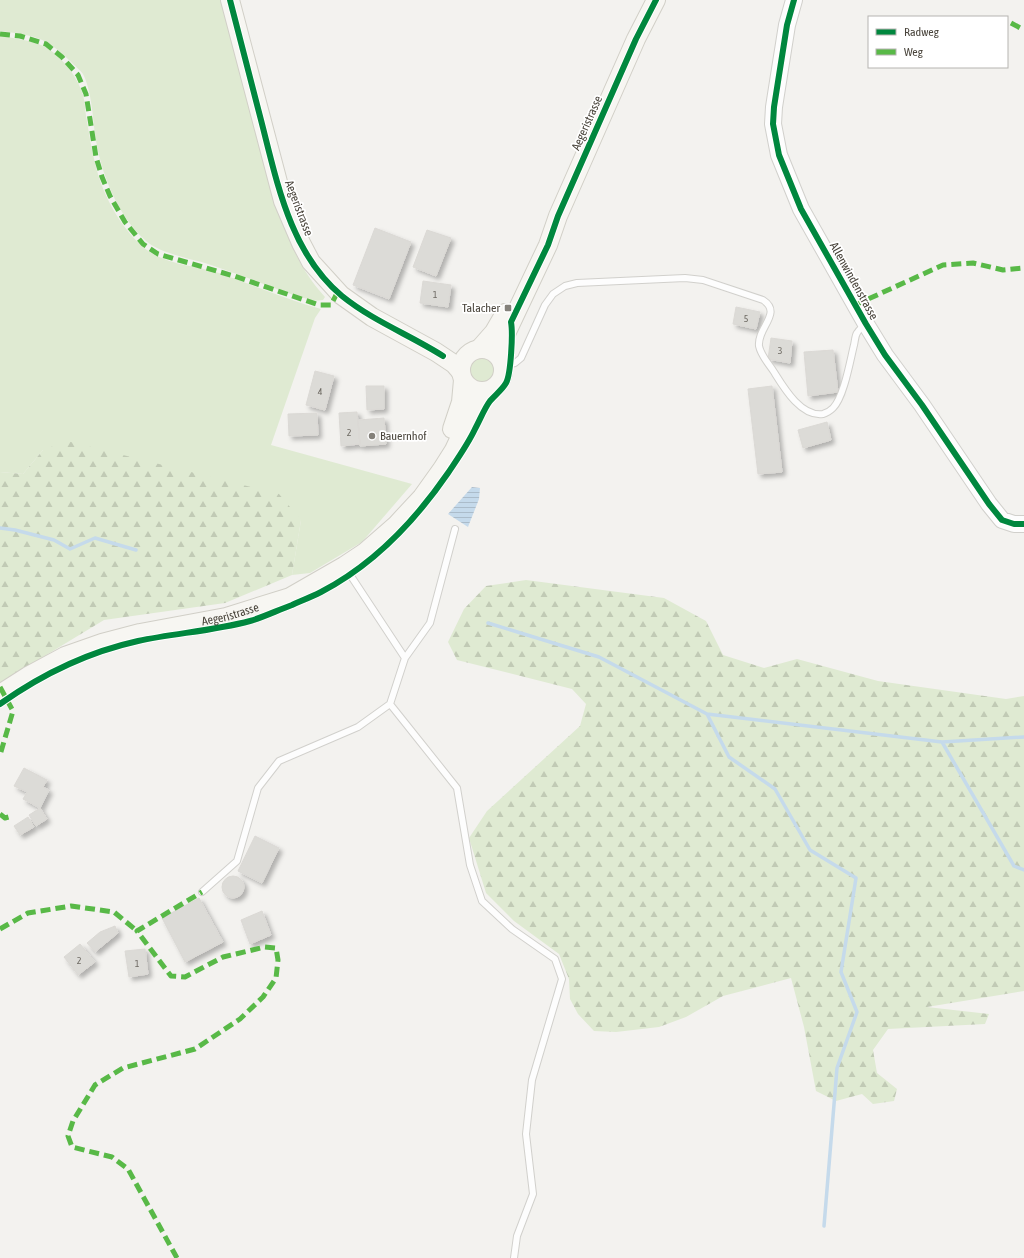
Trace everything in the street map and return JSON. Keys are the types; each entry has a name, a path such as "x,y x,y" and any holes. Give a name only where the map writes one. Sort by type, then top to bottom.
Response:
{"main road":[{"name":"Aegeristrasse","path":"230,0 282,201 300,243 311,262 341,295 372,317 443,356 454,364 466,384 474,390 486,391"},
{"name":"Aegeristrasse","path":"0,694 28,676 73,653 102,643 140,633 226,617 290,596 344,566 365,552 396,525 430,487 442,469 454,450 476,403 486,391 498,384 503,373 501,348 505,336 548,245 558,216 636,39 656,0"},
{"name":"Aegeristrasse","path":"365,552 408,503 438,457 450,434 461,402 462,362 467,354 475,350 494,332 542,241 558,216"},
{"name":"Aegeristrasse","path":"410,337 447,348 491,350 502,362"}],"street":[{"name":"Allenwindenstrasse","path":"794,0 787,24 774,107 773,124 778,155 801,209 885,355 944,437 989,504 1002,520 1014,524 1024,524"}],"lane":[{"path":"502,362 515,362 521,358 545,305 553,294 564,286 576,284 685,278 703,280 768,303 771,309 770,315 759,338 759,346 762,355 792,399 809,412 816,414 831,410 837,404 857,333 866,324"},
{"path":"202,892 237,861 258,788 279,761 358,726 390,704 405,658 430,623 455,529"},
{"path":"344,566 405,658"},
{"path":"390,704 456,788 470,865 482,901 512,929 555,959 562,980 532,1080 526,1134 533,1194 517,1236 514,1258"}],"green space":[{"path":"0,0 221,0 232,44 257,123 282,220 299,260 325,297 323,300 307,299 296,296 235,273 166,252 146,241 126,219 118,206 106,178 97,148 90,95 83,74 61,53 46,42 30,36 0,31"},
{"path":"0,36 21,39 48,48 61,59 72,73 83,95 92,152 102,186 119,219 142,246 159,257 169,261 219,273 321,309 315,318 271,445 412,484 362,542 310,573 292,575 301,520 43,450 23,474 0,472"},
{"path":"482,358 487,359 493,365 493,375 487,381 482,382 477,381 471,375 470,370 471,365 477,359"},
{"path":"67,441 279,494 301,520 292,575 225,603 104,620 0,683 0,472 23,474 43,450"},
{"path":"526,580 664,598 706,621 723,655 764,668 797,659 878,681 1006,699 1024,696 1024,991 927,1007 989,1014 985,1024 888,1029 873,1050 877,1073 897,1089 894,1101 873,1104 862,1094 836,1101 816,1091 804,1027 791,978 723,996 686,1017 659,1027 616,1032 594,1031 578,1014 570,999 569,979 559,954 514,921 486,893 469,838 487,811 580,726 586,704 572,689 457,660 448,642 464,609 486,586"}],"water":[{"path":"472,487 480,488 479,499 468,527 448,514"}],"building":[{"path":"375,228 411,242 389,299 353,285"},
{"path":"427,230 451,238 436,276 413,267"},
{"path":"423,281 451,285 448,307 420,303"},
{"path":"736,307 760,312 756,329 733,324"},
{"path":"771,338 792,341 790,363 768,359"},
{"path":"833,350 838,392 808,396 804,352"},
{"path":"315,371 334,376 325,410 306,405"},
{"path":"366,386 384,386 384,409 367,410"},
{"path":"772,386 782,472 758,474 748,389"},
{"name":"Bauernhof","path":"357,412 360,444 341,446 339,413"},
{"path":"317,413 318,435 289,436 288,414"},
{"name":"Bauernhof","path":"384,418 386,444 360,446 358,420"},
{"path":"827,422 831,440 803,448 798,430"},
{"path":"24,768 47,780 43,787 49,790 40,808 23,799 27,792 14,786"},
{"path":"40,808 47,819 36,826 29,815"},
{"path":"28,817 34,827 20,835 14,826"},
{"path":"255,836 279,848 262,883 238,871"},
{"path":"233,876 241,879 244,887 241,895 233,898 225,895 222,887 225,879"},
{"path":"199,898 223,942 185,962 162,918"},
{"path":"262,911 271,935 250,944 241,920"},
{"path":"115,926 118,933 95,952 87,943 100,932"},
{"path":"80,944 95,962 78,975 64,957"},
{"path":"145,949 148,974 129,977 125,951"}],"waterway":[{"path":"0,528 15,530 54,540 70,549 95,538 136,550"},
{"path":"488,623 599,657 707,714 942,742 1014,866 1024,870"},
{"path":"707,714 729,757 775,789 810,850 856,878 841,972 857,1012 837,1068 824,1226"},
{"path":"942,742 1024,737"}],"marked path":[{"path":"1011,23 1024,30"},
{"path":"0,34 20,36 46,44 62,57 78,75 86,94 96,157 102,177 110,196 125,222 143,244 158,254 234,276 319,305 331,305 338,291"},
{"path":"855,305 943,265 973,263 1003,270 1024,268"},
{"path":"0,687 13,711 0,755"},
{"path":"0,814 5,818 12,816"},
{"path":"177,1258 128,1169 112,1157 72,1147 68,1136 73,1121 95,1085 123,1068 195,1049 240,1019 263,997 276,978 278,960 276,948 265,947 223,957 185,977 171,976 137,931 202,892"},
{"path":"0,929 28,913 71,906 114,912 137,931"}],"cycle path":[{"path":"230,0 280,192 298,238 310,259 324,279 354,305 443,356"},
{"path":"0,704 48,674 101,651 138,641 250,621 292,605 321,592 358,569 407,525 422,508 448,473 463,451 488,404 506,383 511,353 511,322 548,245 558,216 636,39 656,0"},
{"path":"794,0 787,25 774,107 773,124 779,155 801,209 885,355 922,405 989,504 1002,520 1014,524 1024,524"}],"place":[{"name":"Talacher","path":"508,308"},
{"name":"Bauernhof","path":"372,436"}]}
